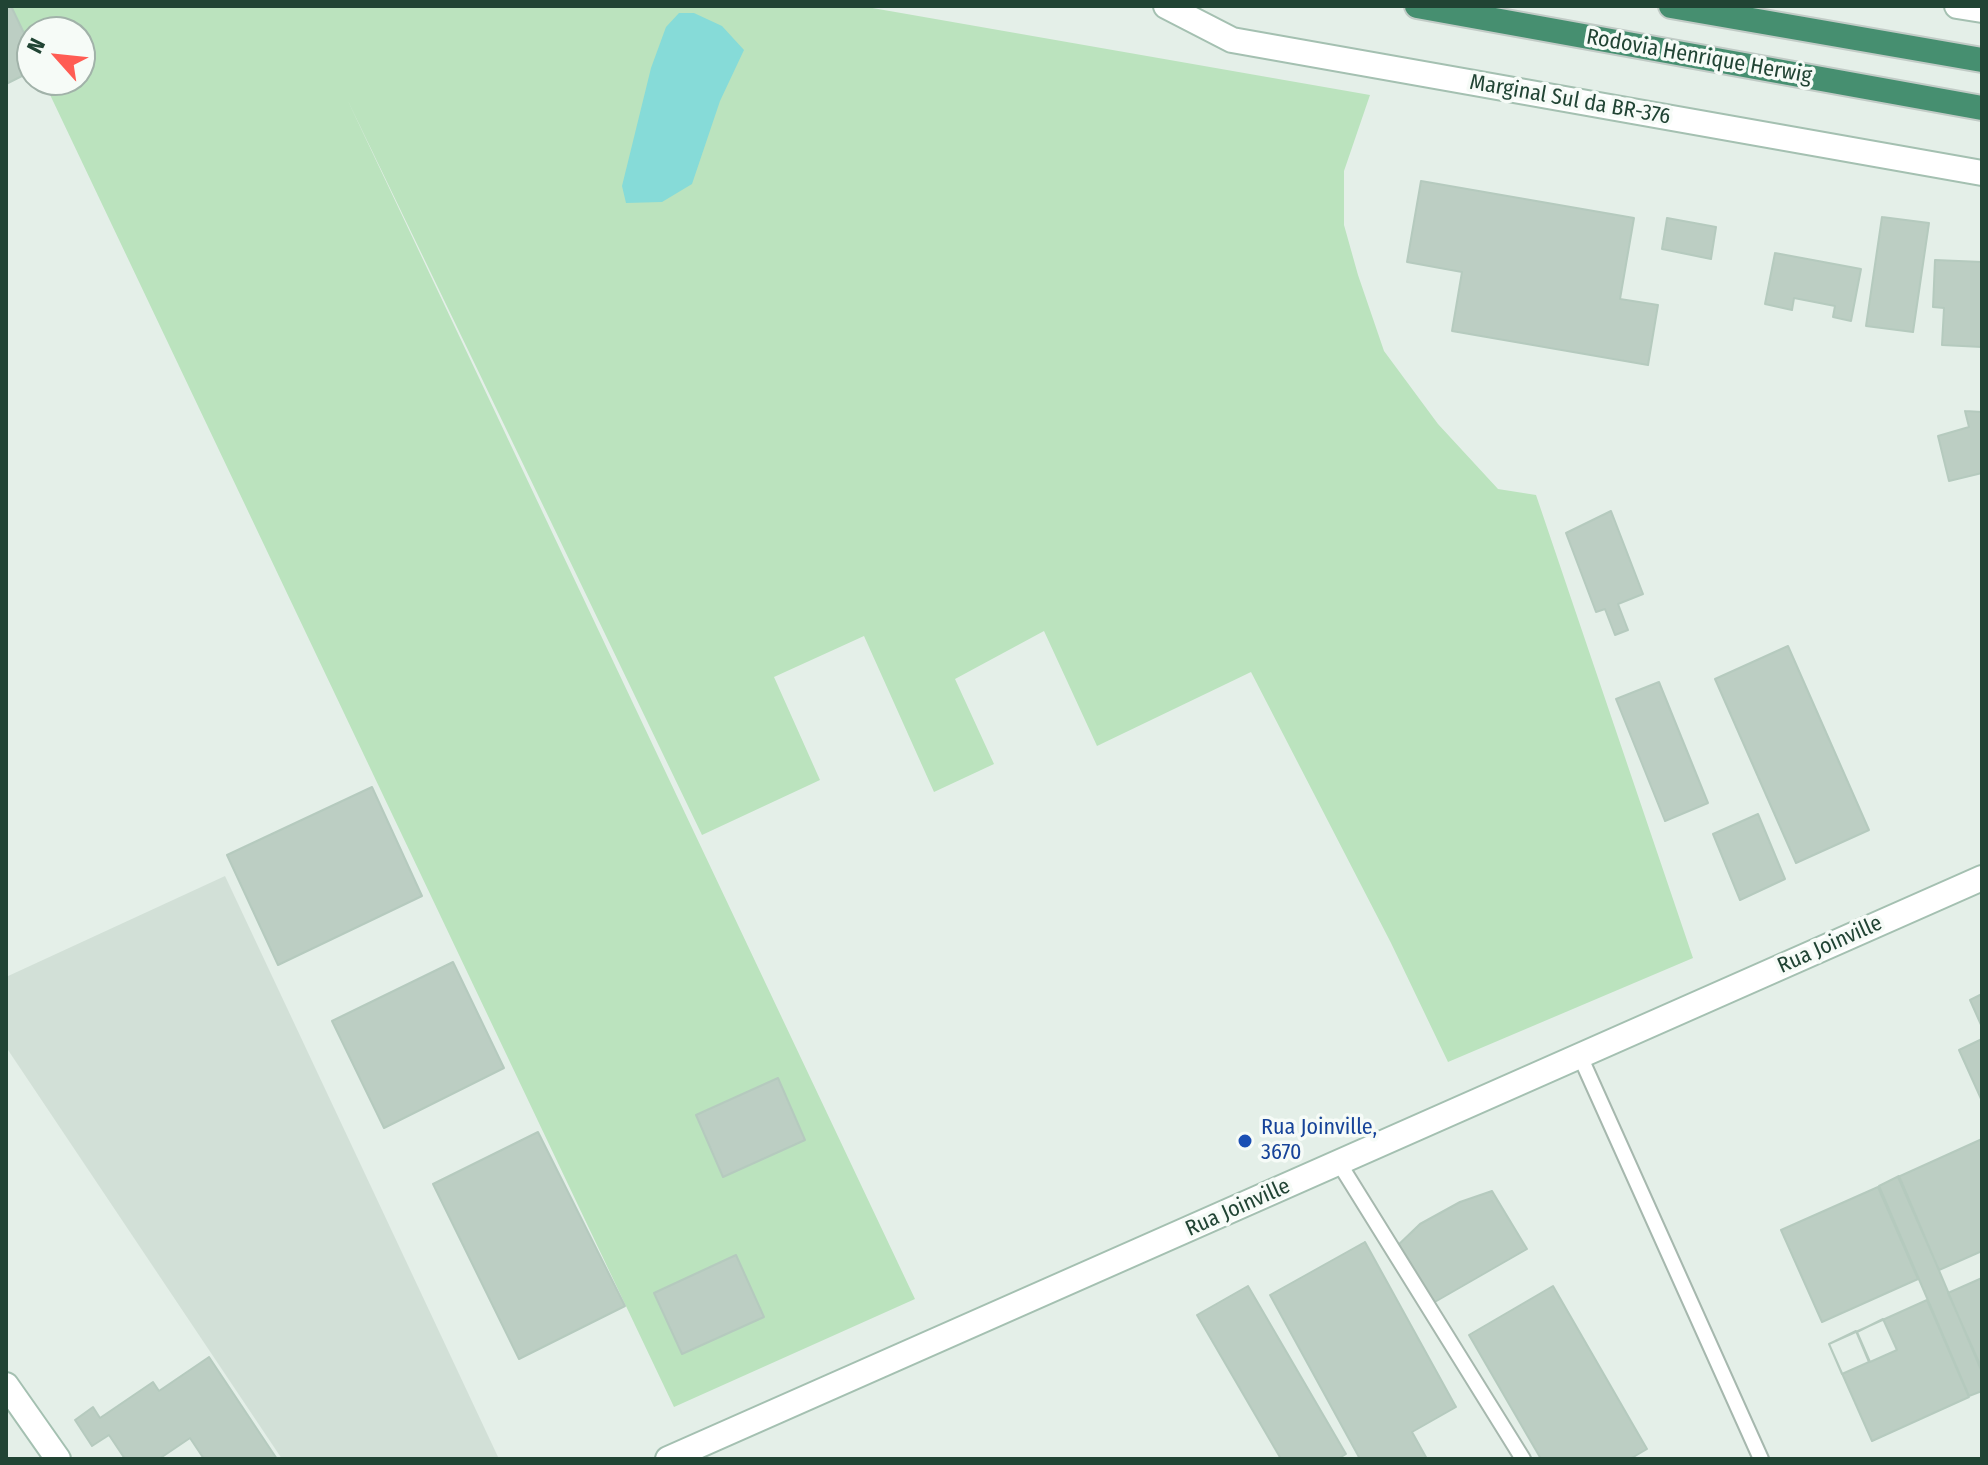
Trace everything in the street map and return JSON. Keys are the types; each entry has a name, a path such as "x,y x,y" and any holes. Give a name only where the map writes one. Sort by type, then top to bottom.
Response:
{"highway":[{"name":"Rodovia Henrique Herwig","path":"1417,6 1982,108"},
{"name":"Rodovia Henrique Herwig","path":"1671,6 1982,60"}],"main road":[{"name":"Marginal Sul da BR-376","path":"1166,6 1232,40 1982,173"},
{"path":"1957,6 1982,10"},
{"name":"Rua Joinville","path":"668,1459 1982,878"},
{"path":"6,1385 58,1459"}],"lane":[{"path":"1580,1056 1761,1459"},
{"path":"1339,1163 1523,1459"}],"shaded area":[{"path":"225,876 499,1459 282,1459 6,1047 6,977"}],"green space":[{"path":"8,6 861,6 1370,95 1344,171 1344,225 1384,351 1438,424 1498,489 1536,495 1693,958 1448,1062 1391,943 1251,672 1097,746 1044,631 955,679 994,764 934,792 864,636 774,677 820,780 702,835 347,99 915,1299 674,1407 51,96 96,96 96,16 16,16 16,23"}],"water":[{"path":"679,13 694,13 722,26 744,50 720,101 692,184 662,202 626,203 622,186 651,68 666,27"}],"building":[{"path":"6,6 11,6 16,16 16,79 6,84"},
{"path":"1421,181 1634,218 1620,299 1658,305 1648,365 1452,331 1462,272 1407,262"},
{"path":"1882,217 1929,223 1913,332 1866,326"},
{"path":"1667,218 1716,227 1711,259 1662,249"},
{"path":"1775,253 1861,269 1851,321 1833,317 1835,306 1794,298 1792,310 1765,304"},
{"path":"1935,260 1982,262 1982,347 1942,345 1944,308 1933,307"},
{"path":"1965,411 1982,412 1982,473 1949,481 1938,436 1969,427"},
{"path":"1611,511 1643,594 1618,604 1628,630 1615,635 1605,609 1596,612 1566,533"},
{"path":"1788,646 1869,830 1796,863 1715,679"},
{"path":"1659,682 1708,803 1665,821 1616,699"},
{"path":"372,787 422,896 278,965 227,855"},
{"path":"1758,814 1785,879 1740,900 1713,834"},
{"path":"453,962 504,1068 384,1128 332,1021"},
{"path":"1982,994 1982,1027 1970,1000"},
{"path":"1982,1039 1982,1101 1959,1050"},
{"path":"778,1078 805,1140 723,1177 696,1115"},
{"path":"538,1132 625,1306 519,1359 433,1184"},
{"path":"1982,1139 1982,1251 1939,1270 1898,1177"},
{"path":"1899,1176 1982,1372 1982,1391 1969,1396 1879,1186"},
{"path":"1878,1187 1918,1279 1822,1322 1781,1230"},
{"path":"1492,1191 1527,1249 1433,1303 1395,1248 1420,1224 1460,1202"},
{"path":"1365,1242 1456,1407 1412,1432 1427,1459 1360,1459 1270,1295"},
{"path":"736,1255 764,1317 682,1354 654,1293"},
{"path":"1982,1278 1982,1369 1948,1293"},
{"path":"1248,1286 1346,1454 1338,1459 1281,1459 1197,1315"},
{"path":"1553,1286 1647,1449 1630,1459 1541,1459 1469,1335"},
{"path":"1927,1300 1969,1397 1872,1441 1829,1344"},
{"path":"1883,1319 1897,1350 1870,1362 1857,1332"},
{"path":"1856,1331 1869,1362 1842,1374 1829,1344"},
{"path":"209,1357 277,1459 204,1459 190,1438 159,1459 125,1459 109,1435 92,1446 75,1420 93,1407 100,1418 153,1382 159,1391"}],"place":[{"name":"Rua Joinville, 3670","path":"1245,1141"}]}
